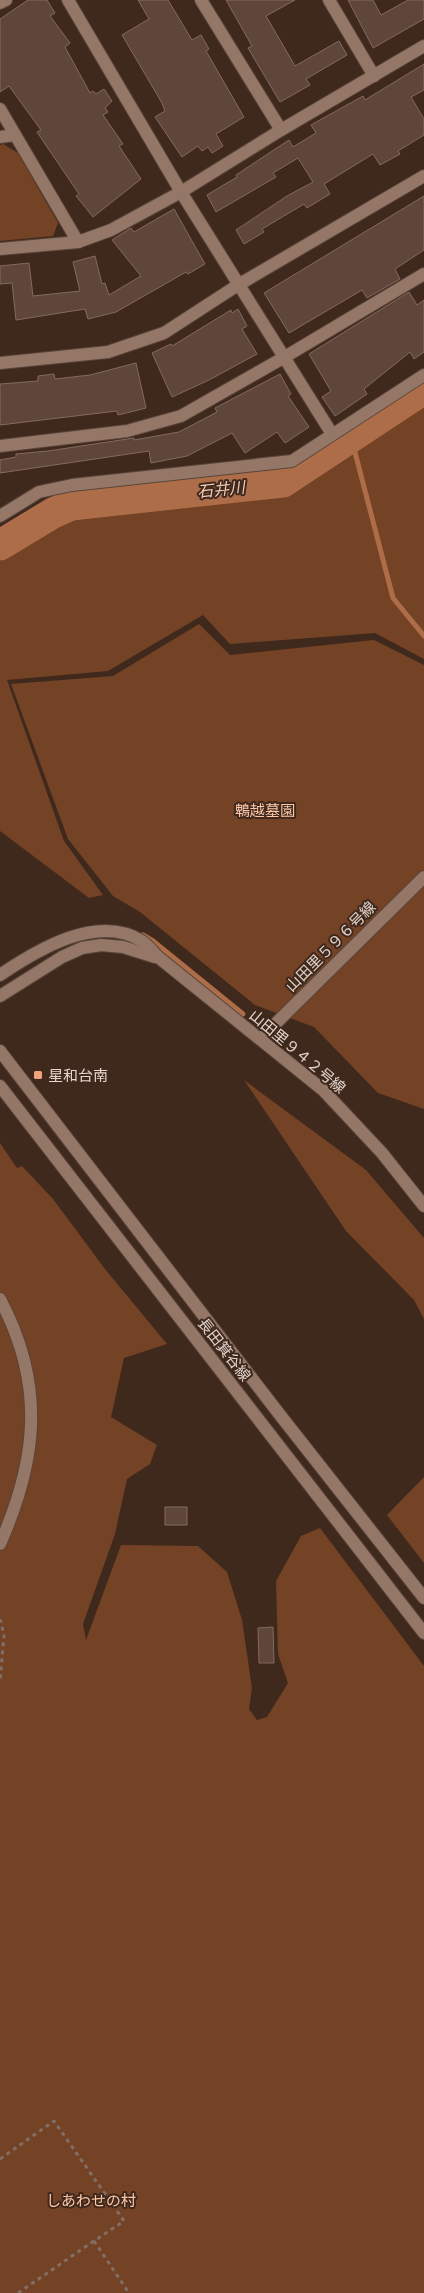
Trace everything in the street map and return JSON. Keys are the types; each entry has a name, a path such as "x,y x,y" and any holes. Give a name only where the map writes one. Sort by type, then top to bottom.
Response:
{"street":[{"path":"0,3 6,0"},
{"path":"68,0 181,192 332,434"},
{"path":"201,0 281,130"},
{"path":"329,0 374,76"},
{"path":"0,249 78,242 111,230 181,192 281,130 424,46"},
{"path":"0,109 78,242"},
{"path":"0,137 15,135"},
{"path":"0,363 108,352 164,333 238,285 424,176"},
{"path":"0,446 127,431 181,416 424,274"},
{"path":"0,516 39,492 72,485 292,461 424,375"},
{"name":"山田里５９６号線","path":"260,1039 424,877"},
{"name":"山田里９４２号線","path":"0,975 54,942 82,934 106,932 126,934 143,941 158,957 323,1090 382,1153 424,1206"},
{"name":"山田里９４２号線","path":"0,996 62,957 82,948 101,945 123,947 158,957"},
{"name":"長田箕谷線","path":"0,1051 268,1400 424,1598"},
{"name":"長田箕谷線","path":"0,1086 424,1633"},
{"path":"0,1299 22,1348 32,1401 30,1451 15,1509 0,1544"}],"path":[{"path":"0,1619 4,1635 0,1682"},
{"path":"0,2159 54,2121 124,2220 18,2293"},
{"path":"94,2241 129,2293"}],"green space":[{"path":"3,144 18,153 58,223 53,236 0,241 0,145"},
{"path":"424,400 424,659 375,633 230,644 203,615 108,671 7,680 64,841 103,895 89,898 0,831 0,556 64,511 286,485"},
{"name":"鵯越墓園","path":"199,624 230,655 374,640 424,665 424,1109 378,1093 314,1027 255,1005 140,912 113,896 68,839 11,684 113,676"},
{"path":"244,1080 366,1170 424,1238 424,1319 414,1300 346,1231"},
{"name":"しあわせの村","path":"0,1143 17,1168 22,1166 53,1199 105,1269 167,1344 124,1358 111,1417 157,1445 150,1464 127,1479 115,1534 83,1624 86,1640 121,1545 198,1546 227,1572 242,1620 252,1688 249,1709 257,1720 267,1717 288,1683 278,1654 276,1581 301,1536 320,1528 424,1666 424,2293 0,2293"},
{"path":"424,1477 424,1563 387,1515"}],"building":[{"path":"28,0 47,0 55,13 50,16 70,43 65,47 90,93 93,91 96,94 104,89 112,101 105,108 108,112 103,115 123,144 119,146 141,179 93,217 76,196 79,194 37,132 41,130 9,86 0,92 0,19"},
{"path":"138,0 168,0 192,40 201,35 209,49 206,51 244,117 216,134 223,146 212,153 208,147 202,151 198,146 182,157 155,117 165,111 162,103 122,35 149,19"},
{"path":"226,0 295,0 266,16 295,66 339,41 347,55 306,79 310,85 280,102 248,48 252,46"},
{"path":"348,0 373,0 381,15 408,0 424,0 424,19 373,48"},
{"path":"424,64 424,90 411,97 424,119 424,135 398,151 400,154 380,165 373,154 324,184 330,194 307,208 304,204 262,229 264,232 244,244 236,230 287,196 313,182 298,158 273,173 276,177 216,212 207,195 237,177 236,175 289,140 293,147 316,133 311,125 363,96 365,100"},
{"path":"424,196 424,250 395,269 400,279 367,298 362,290 289,333 264,293"},
{"path":"174,209 205,264 188,274 186,272 116,312 88,319 85,309 16,320 12,283 0,284 0,266 29,263 33,296 80,291 73,262 95,256 102,284 105,283 109,295 141,276 112,240 131,228 134,232"},
{"path":"409,292 417,305 424,300 424,352 414,359 410,352 364,389 367,394 335,416 322,397 331,391 309,354"},
{"path":"238,309 247,326 242,329 257,354 209,380 172,397 152,353 171,344 172,346 231,310 232,313"},
{"path":"136,363 146,408 118,415 117,411 0,425 0,384 38,381 38,376 54,374 55,379 90,375"},
{"path":"280,374 291,394 288,396 309,427 285,443 277,432 245,453 232,433 187,456 151,463 149,451 0,473 0,460 16,457 16,454 134,438 134,440 179,432 217,412 215,408"},
{"path":"165,1507 187,1507 187,1525 165,1525"},
{"path":"273,1627 274,1663 259,1663 258,1628"}],"waterway":[{"name":"石井川","path":"0,545 53,513 71,505 283,482 424,389"},
{"path":"351,437 393,598 424,636"},
{"path":"143,935 243,1014"}],"place":[{"name":"星和台南","path":"38,1075"}]}
